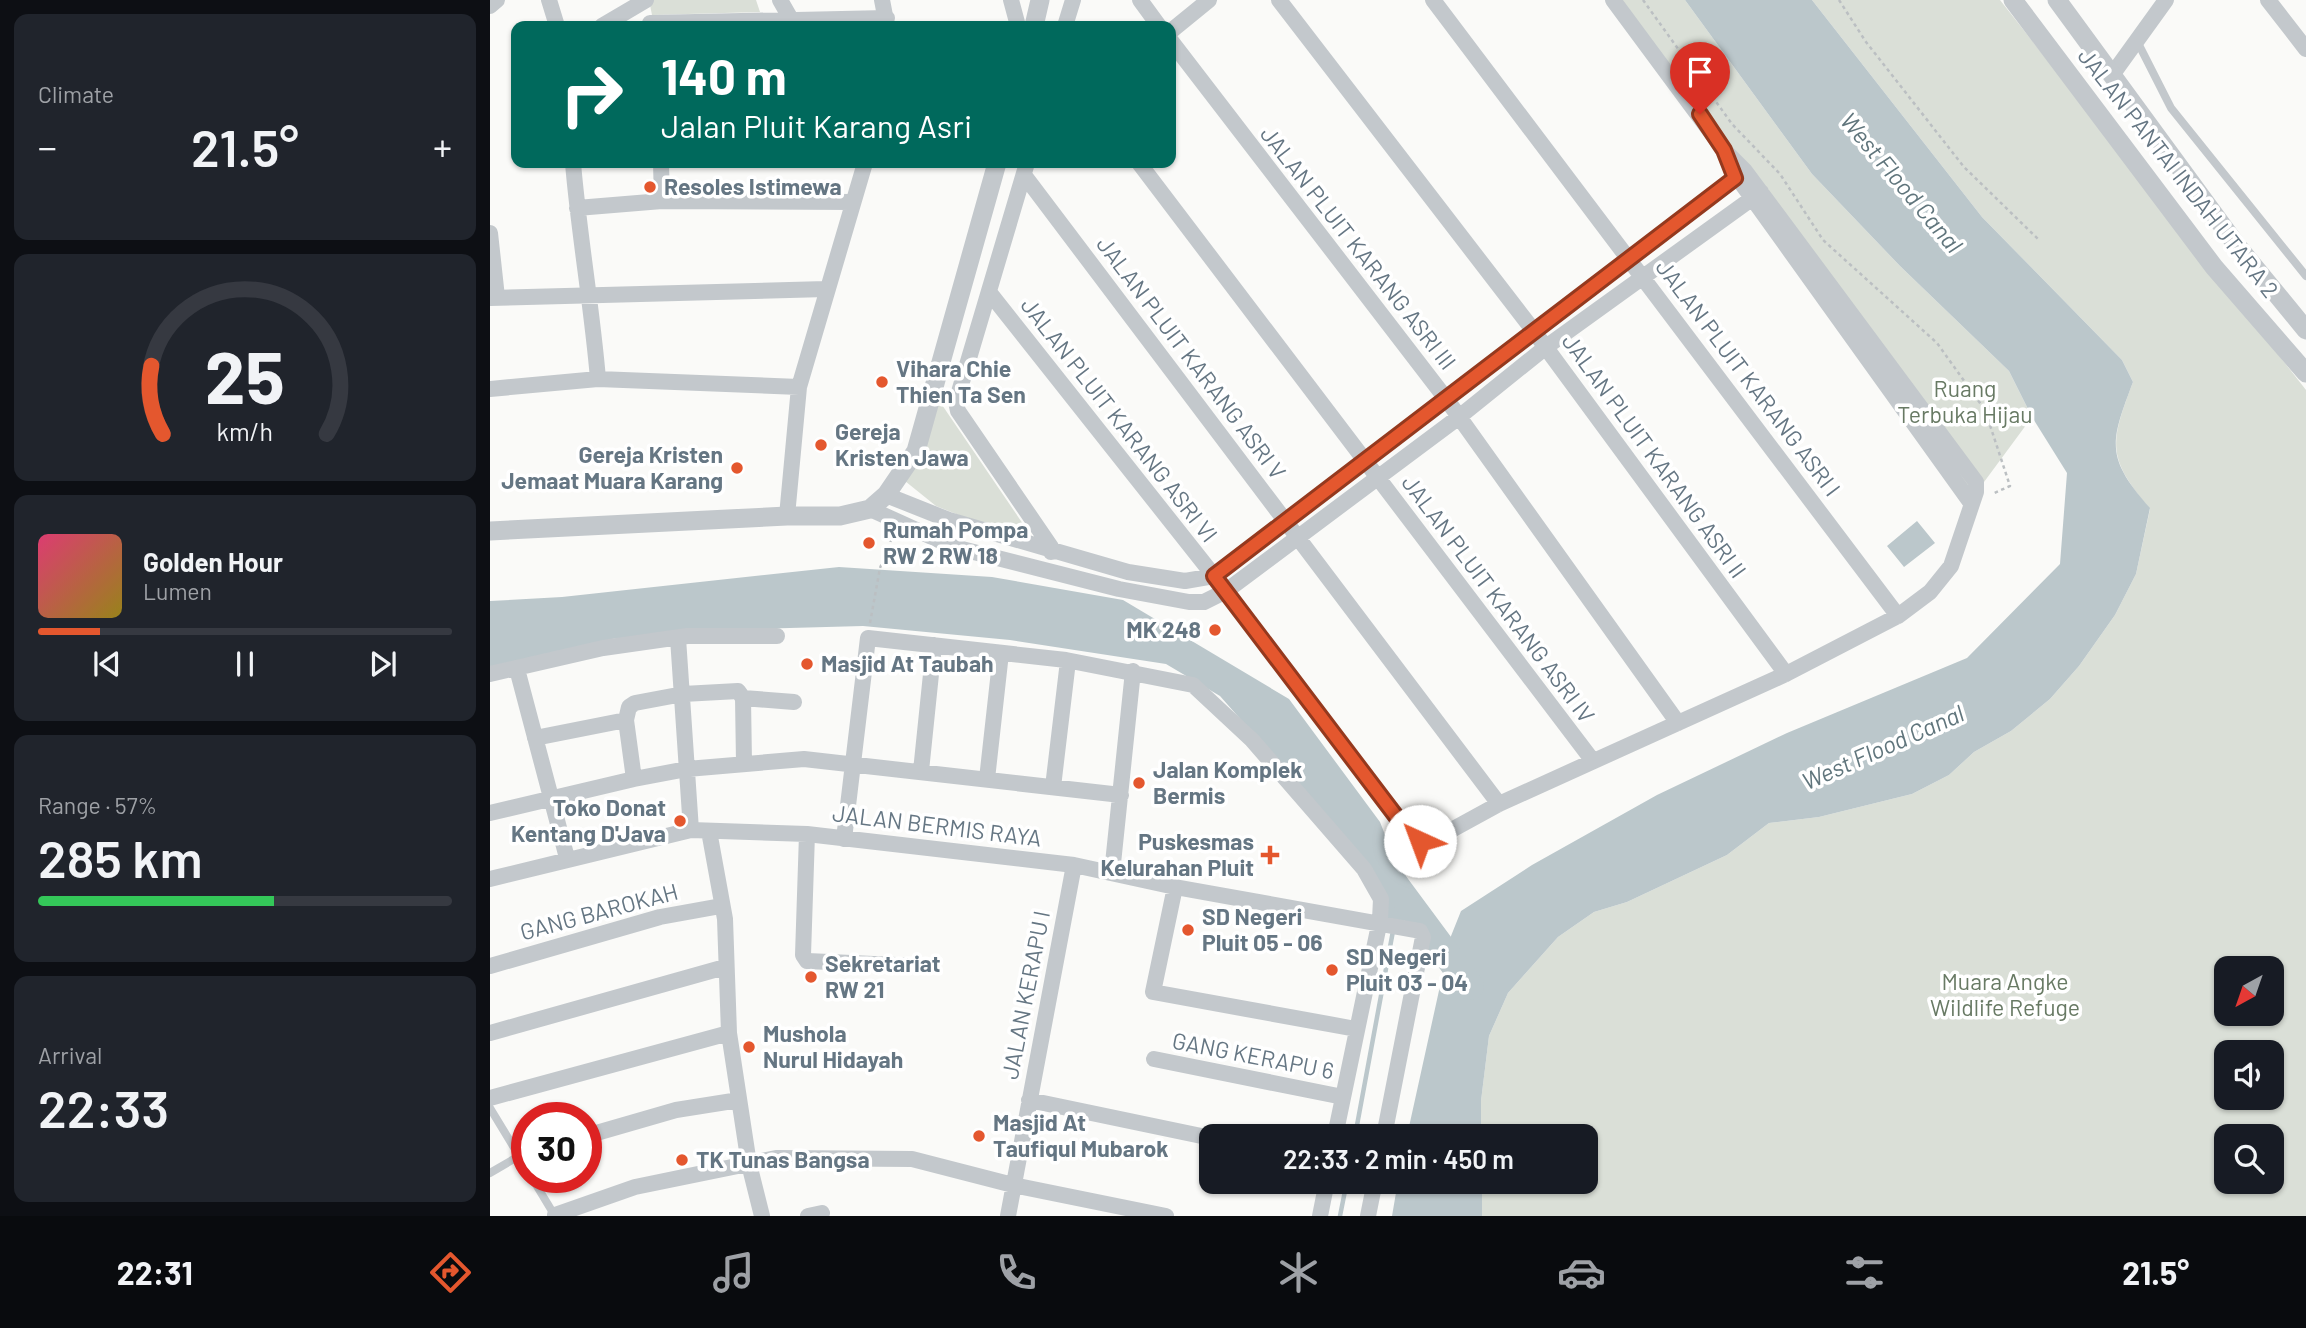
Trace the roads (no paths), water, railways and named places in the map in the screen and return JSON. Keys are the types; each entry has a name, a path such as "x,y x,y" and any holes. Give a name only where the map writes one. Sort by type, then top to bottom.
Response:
{"street":[{"path":"490,6 497,0"},
{"path":"549,0 555,21"},
{"path":"610,21 646,0 650,21"},
{"path":"780,0 792,21"},
{"path":"882,0 887,21"},
{"path":"1011,0 1017,21"},
{"path":"1035,21 1040,0"},
{"path":"1067,21 1073,0"},
{"path":"1140,0 1155,21"},
{"path":"1176,27 1209,0"},
{"name":"JALAN PLUIT KARANG ASRI II","path":"1279,0 1546,347 1786,674"},
{"name":"JALAN PLUIT KARANG ASRI I","path":"1433,0 1898,616"},
{"path":"1499,804 1786,674 1898,616 1930,592 1951,566 1971,503 1947,457 1613,0"},
{"name":"JALAN PANTAI INDAH UTARA 2","path":"2013,0 2214,267 2306,373"},
{"name":"JALAN PANTAI INDAH UTARA 2","path":"2057,0 2238,247 2299,313 2306,330"},
{"path":"2112,75 2166,0"},
{"path":"2268,0 2306,49"},
{"name":"JALAN PLUIT KARANG ASRI III","path":"1176,48 1447,400 1678,723"},
{"path":"573,168 591,293 598,379"},
{"path":"662,168 662,201"},
{"path":"787,516 799,387 863,168"},
{"path":"490,531 787,516 840,516 870,509 886,495 916,451 996,168"},
{"name":"JALAN PLUIT KARANG ASRI IV","path":"1143,168 1593,761"},
{"path":"1025,169 957,395 958,411 1051,547 1048,572"},
{"name":"JALAN PLUIT KARANG ASRI V","path":"1025,169 1499,804"},
{"path":"886,495 949,520 1051,547 1128,572 1185,581 1214,576 1447,400 1533,330 1740,175"},
{"path":"870,509 954,547 1048,572 1189,602 1204,602 1226,592 1459,417 1546,347 1756,195"},
{"path":"577,208 662,201 853,202"},
{"path":"490,233 493,298 591,293 826,289"},
{"name":"JALAN PLUIT KARANG ASRI VI","path":"989,292 1214,576 1411,836 1420,841 1435,839 1499,804"},
{"path":"490,389 598,379 799,387"},
{"path":"490,674 603,648 678,638 778,636"},
{"path":"678,638 691,831"},
{"path":"844,839 869,638 1068,661 1133,671 1193,685 1243,730 1364,869 1382,903 1382,925 1356,1030 1337,1124"},
{"path":"921,772 934,645"},
{"path":"987,779 1001,653"},
{"path":"1053,787 1068,661"},
{"path":"517,668 567,858"},
{"path":"1112,873 1133,671"},
{"path":"634,779 626,720 631,704 683,694 738,691 743,698 744,763"},
{"path":"743,698 794,702"},
{"path":"535,738 626,720"},
{"path":"490,813 687,769 804,759 1121,795"},
{"name":"JALAN BERMIS RAYA","path":"490,879 567,858 691,831 807,834 1074,865 1175,887 1420,931 1423,937 1386,1124"},
{"path":"709,831 725,919 729,1033 749,1164 762,1216"},
{"path":"807,834 803,887 803,955 807,961 918,966"},
{"name":"JALAN KERAPU I","path":"1007,1216 1074,865"},
{"path":"1175,887 1153,992 1356,1030"},
{"name":"GANG BAROKAH","path":"490,966 660,918 721,906"},
{"path":"490,1033 725,967"},
{"path":"490,1098 729,1033"},
{"name":"GANG KERAPU 6","path":"1154,1059 1343,1097"},
{"path":"602,1131 676,1110 739,1100"},
{"path":"1029,1100 1199,1135"},
{"path":"555,1216 635,1187 776,1158 912,1159 1013,1185 1166,1216"},
{"path":"1320,1216 1324,1194"},
{"path":"1368,1216 1372,1194"}],"lane":[{"path":"2137,41 2171,108 2306,276"},
{"path":"490,1108 511,1140"},
{"path":"490,1173 511,1164"},
{"path":"541,1193 555,1216"}],"water":[{"name":"West Flood Canal","path":"1685,0 1812,0 1982,217 2122,360 2133,382 2116,435 2116,449 2125,475 2150,508 2136,574 2115,615 2079,666 2050,699 2011,731 1974,752 1949,775 1912,794 1819,817 1769,823 1727,855 1627,902 1594,912 1558,937 1508,993 1489,1036 1481,1124 1410,1124 1451,936 1461,911 1532,865 1657,795 1787,733 1967,658 2060,564 2067,473 2032,417 2009,371 1900,266 1812,174"},
{"path":"1917,521 1935,543 1904,567 1887,546"},
{"path":"839,567 992,577 1123,600 1289,699 1380,822 1391,850 1418,898 1403,922 1382,921 1384,901 1287,772 1220,696 1166,664 1010,640 863,626 687,631 612,639 490,667 490,601 562,597"},
{"path":"1396,1194 1482,1194 1482,1216 1392,1216"}],"waterway":[{"path":"1390,878 1470,986"},
{"path":"1357,1124 1393,931"},
{"path":"1340,1216 1344,1194"}],"place":[{"name":"Resoles Istimewa","path":"650,187"},
{"name":"Vihara Chie Thien Ta Sen","path":"882,382"},
{"name":"Gereja Kristen Jawa","path":"821,445"},
{"name":"Gereja Kristen Jemaat Muara Karang","path":"737,468"},
{"name":"Rumah Pompa RW 2 RW 18","path":"869,543"},
{"name":"MK 248","path":"1215,630"},
{"name":"Masjid At Taubah","path":"807,664"},
{"name":"Jalan Komplek Bermis","path":"1139,783"},
{"name":"Toko Donat Kentang D'Java","path":"680,821"},
{"name":"Puskesmas Kelurahan Pluit","path":"1270,855"},
{"name":"SD Negeri Pluit 05 - 06","path":"1188,930"},
{"name":"SD Negeri Pluit 03 - 04","path":"1332,970"},
{"name":"Sekretariat RW 21","path":"811,977"},
{"name":"Mushola Nurul Hidayah","path":"749,1047"},
{"name":"Masjid At Taufiqul Mubarok","path":"979,1136"},
{"name":"TK Tunas Bangsa","path":"682,1160"}],"park label":[{"name":"Ruang Terbuka Hijau","path":"1965,402"},
{"name":"Muara Angke Wildlife Refuge","path":"2005,995"}]}
